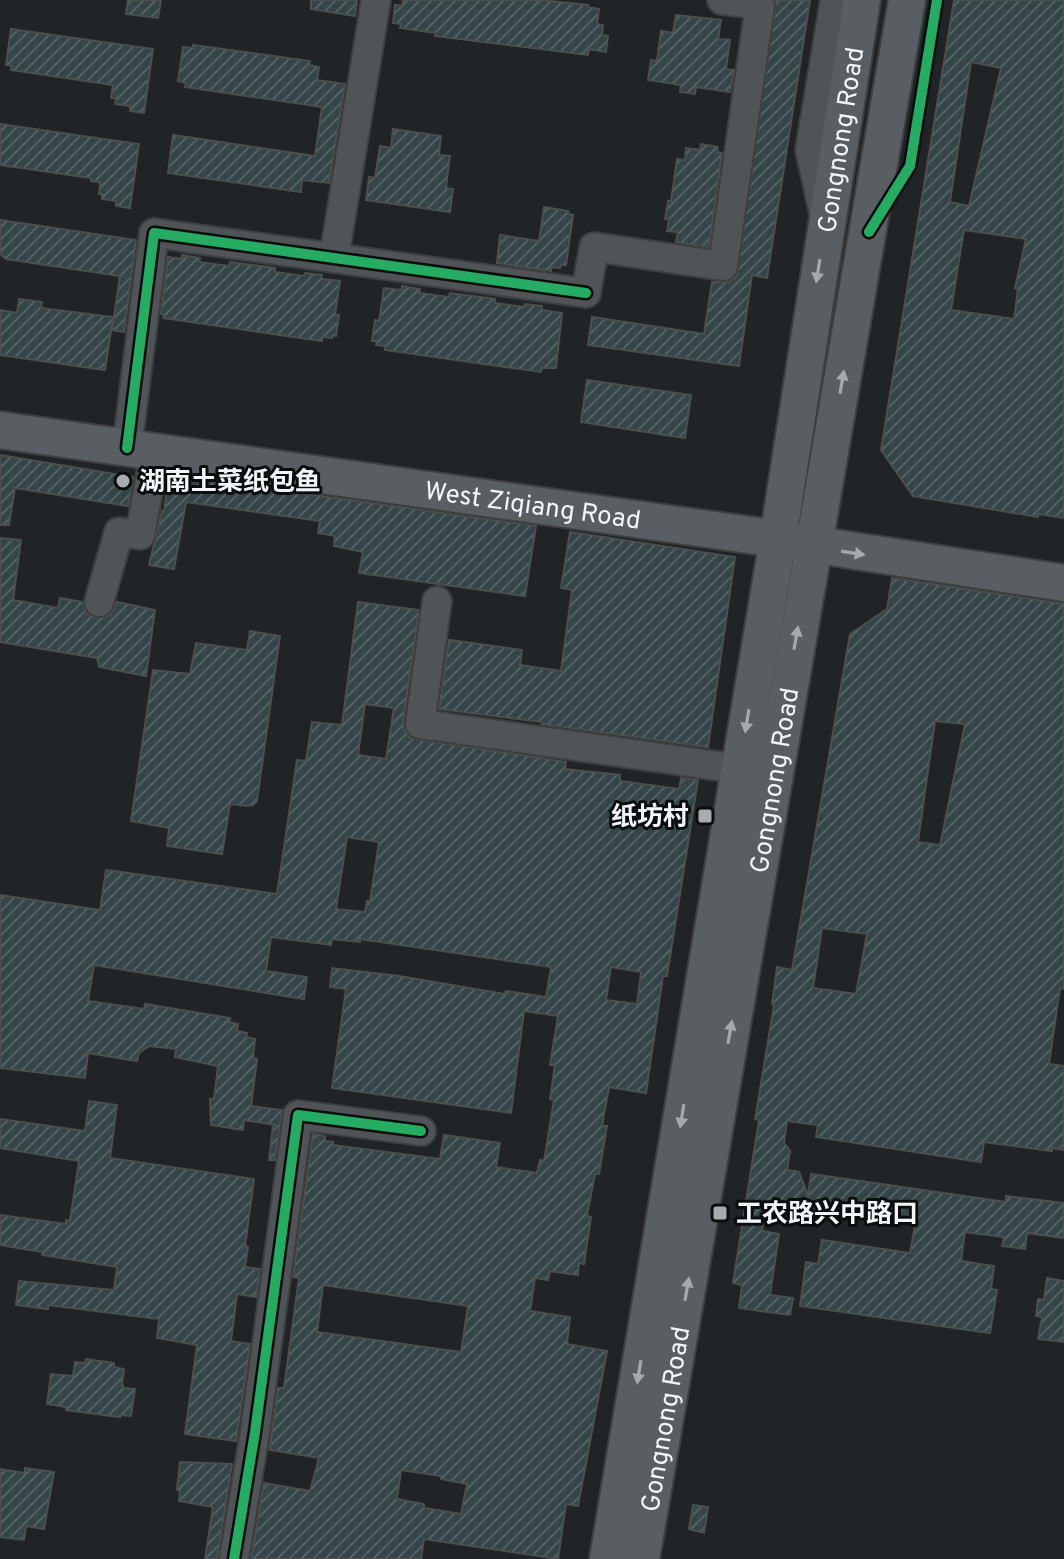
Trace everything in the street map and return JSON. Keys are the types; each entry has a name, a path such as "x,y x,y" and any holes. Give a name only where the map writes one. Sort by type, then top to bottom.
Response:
{"main road":[{"name":"Gongnong Road","path":"641,1559 796,531 826,222 862,0"},
{"name":"Gongnong Road","path":"608,1559 739,769 869,232 907,0"},
{"name":"West Ziqiang Road","path":"0,408 137,442"},
{"name":"West Ziqiang Road","path":"0,430 137,442 796,531 1064,560"},
{"name":"West Ziqiang Road","path":"796,531 1064,583"}],"street":[{"path":"334,258 376,0"},
{"path":"99,602 119,532 140,535 137,442 154,233 586,293 594,247 723,266 760,5 722,0"},
{"path":"826,222 810,150 835,0"},
{"path":"437,601 420,724 739,769"},
{"path":"234,1559 255,1432 298,1115 421,1131"}],"building":[{"path":"128,0 161,0 158,18 126,14"},
{"path":"311,0 357,0 355,16 311,9"},
{"path":"403,0 541,0 588,5 599,9 597,24 603,25 602,35 608,36 606,52 589,49 588,55 435,36 436,33 400,28 401,24 393,23 395,5 402,6"},
{"path":"776,0 810,0 767,278 752,275 739,366 588,345 592,317 704,334 712,282 729,282 737,276"},
{"path":"954,0 1064,0 1064,518 1038,514 1038,517 913,496 881,450","holes":["971,62 1001,68 969,206 950,202","964,230 1026,239 1015,288 1018,289 1014,319 951,310"]},
{"path":"676,15 721,20 718,39 730,40 726,69 734,70 730,92 696,87 695,94 680,92 681,85 648,80 651,60 657,61 661,31 673,33"},
{"path":"11,29 153,49 144,113 130,111 130,106 115,104 116,98 111,98 113,85 11,70 12,66 6,65"},
{"path":"193,45 310,61 309,65 319,67 317,80 345,84 329,183 302,180 301,192 168,173 173,135 315,156 322,107 185,87 186,83 178,81 183,47 193,48"},
{"path":"0,124 139,144 130,208 102,199 100,182 91,181 91,178 0,165"},
{"path":"393,129 441,136 439,155 450,156 446,188 453,189 450,212 366,200 369,177 375,178 380,146 391,148"},
{"path":"701,144 718,147 717,152 722,153 709,247 676,242 678,232 667,231 669,219 665,219 677,159 685,160 686,148 700,150"},
{"path":"544,207 568,211 573,215 566,265 551,267 551,271 497,263 500,235 539,241"},
{"path":"0,220 136,240 124,332 112,330 120,276 6,259 0,254"},
{"path":"182,255 200,258 199,262 229,266 230,262 275,268 275,272 322,275 322,279 340,281 335,315 339,315 336,336 322,337 322,341 163,318 168,257 182,259"},
{"path":"402,286 420,289 419,293 449,297 450,293 495,299 495,303 542,306 542,310 562,313 556,368 542,368 541,372 385,350 385,346 372,341 375,320 379,321 384,288 402,290"},
{"path":"19,299 42,302 41,308 113,317 105,370 0,355 0,310 17,313"},
{"path":"587,380 691,395 685,438 581,422"},
{"path":"0,455 133,477 128,506 15,488 9,525 0,525"},
{"path":"169,475 536,526 525,596 359,573 363,552 334,546 335,536 318,533 320,521 186,502 174,569 149,565 164,512"},
{"path":"570,532 735,557 708,747 439,709 449,640 522,650 520,665 561,671 572,590 561,588"},
{"path":"0,538 21,540 13,600 58,608 60,598 82,602 86,613 95,618 110,615 117,602 155,610 146,676 99,667 97,658 0,642"},
{"path":"892,578 1064,604 1064,989 1060,988 1049,1064 1064,1066 1064,1150 984,1142 981,1162 816,1137 818,1125 787,1121 784,1143 790,1151 787,1170 799,1172 808,1195 811,1174 1006,1202 1006,1196 1064,1203 1064,1238 1027,1233 1025,1249 1002,1246 1004,1237 965,1232 961,1261 994,1266 991,1289 997,1290 990,1333 800,1306 806,1262 818,1264 822,1240 910,1253 915,1225 813,1210 813,1206 783,1202 783,1206 766,1204 762,1231 779,1234 770,1295 793,1298 790,1315 739,1308 742,1285 733,1283 759,1120 755,1119 774,1005 777,967 792,970 850,634 887,609","holes":["935,721 965,724 940,845 918,842","822,928 867,934 856,994 813,988"]},
{"path":"358,602 419,610 403,722 410,738 566,762 565,769 620,775 620,781 679,789 681,778 698,780 667,976 663,976 646,1093 609,1087 602,1126 607,1126 599,1174 595,1174 587,1216 591,1217 584,1264 579,1263 578,1275 550,1271 548,1280 535,1278 530,1311 570,1317 567,1344 607,1351 578,1506 566,1504 558,1559 424,1539 421,1559 251,1559 264,1483 310,1491 319,1458 270,1450 278,1388 284,1388 299,1278 293,1277 313,1134 325,1136 325,1141 333,1142 333,1145 440,1159 444,1135 500,1143 496,1167 537,1173 540,1160 544,1161 554,1100 550,1099 555,1065 550,1065 558,1016 524,1011 511,1113 332,1088 346,989 330,987 332,968 505,994 506,991 546,997 551,967 360,939 360,942 332,939 331,945 271,937 266,971 307,977 304,999 94,965 88,1001 144,1009 145,1004 230,1018 229,1022 238,1024 237,1031 255,1039 253,1058 257,1059 251,1106 282,1110 275,1160 269,1160 273,1125 276,1125 244,1120 243,1130 211,1125 210,1099 214,1099 218,1066 175,1057 176,1049 149,1046 139,1053 137,1061 88,1053 85,1078 0,1068 0,895 100,910 106,870 277,894 297,760 306,761 312,722 342,725","holes":["365,704 394,708 386,759 358,755","347,837 379,842 370,901 367,901 365,912 336,909","611,967 641,972 637,1004 606,1000","323,1285 468,1306 461,1352 317,1332","401,1470 441,1476 441,1479 467,1484 461,1514 424,1508 424,1504 397,1499"]},
{"path":"250,631 280,636 257,801 247,806 230,804 222,854 167,846 169,828 131,821 153,670 190,674 196,643 247,650"},
{"path":"89,1101 117,1105 110,1158 254,1179 245,1267 260,1269 256,1297 237,1294 231,1341 250,1344 236,1441 185,1434 197,1345 157,1338 159,1319 48,1305 48,1309 16,1305 19,1281 114,1290 117,1267 0,1245 0,1215 66,1224 66,1220 70,1221 79,1161 0,1148 0,1119 85,1131"},
{"path":"1047,1278 1064,1281 1064,1342 1038,1339 1042,1317 1036,1316 1038,1299 1044,1300"},
{"path":"86,1359 114,1363 114,1367 124,1369 124,1388 135,1389 131,1416 66,1410 66,1407 47,1404 51,1374 73,1376 75,1362 85,1363"},
{"path":"180,1462 232,1464 217,1559 205,1559 213,1507 179,1501"},
{"path":"25,1468 54,1472 44,1529 26,1526 24,1540 0,1537 0,1469 25,1473"},
{"path":"693,1505 708,1507 704,1533 689,1529"}],"cycle path":[{"path":"869,232 910,166 937,0"},
{"path":"127,448 154,233 586,293"},
{"path":"234,1559 255,1432 298,1115 421,1131"}],"place":[{"name":"湖南土菜纸包鱼","path":"123,481"},
{"name":"纸坊村","path":"705,816"},
{"name":"工农路兴中路口","path":"720,1213"}]}
